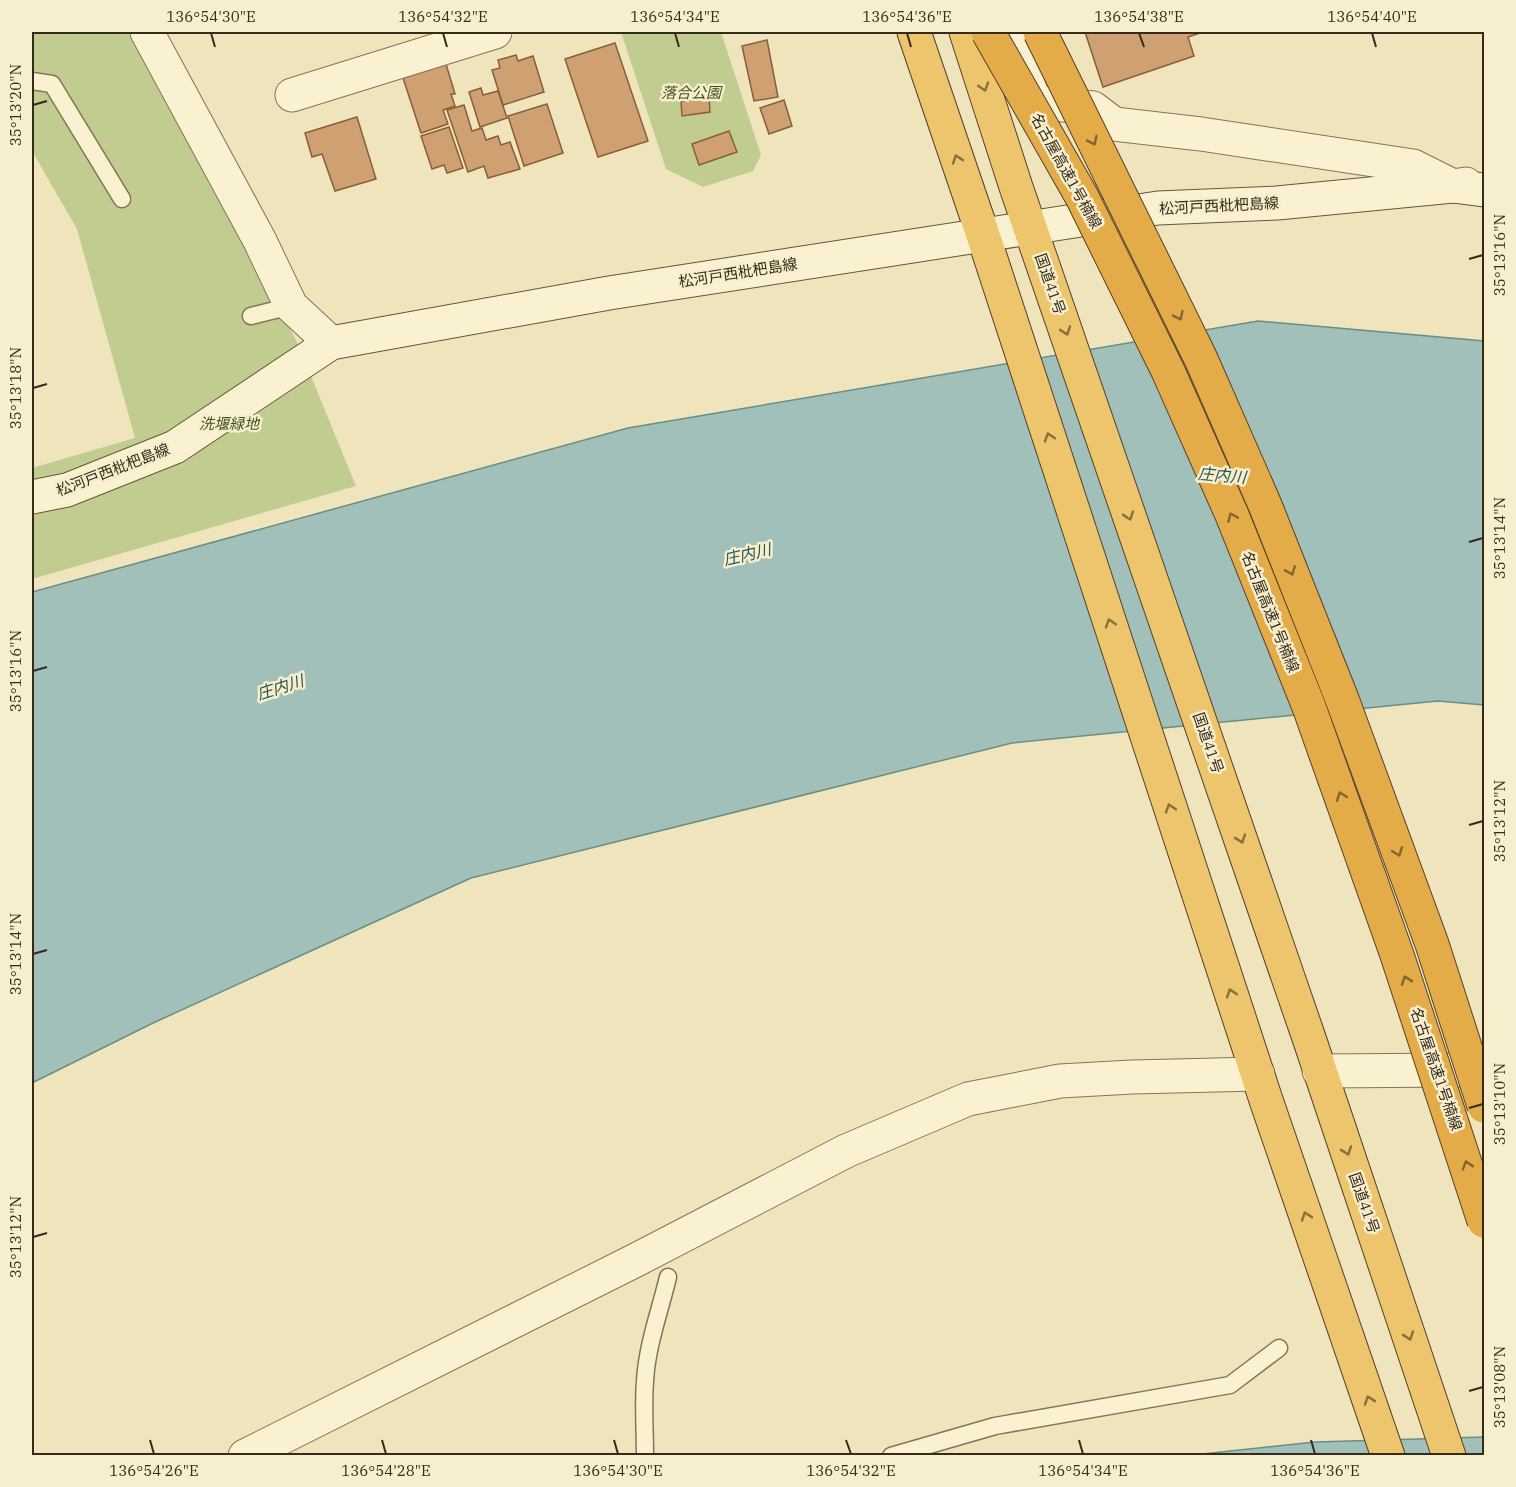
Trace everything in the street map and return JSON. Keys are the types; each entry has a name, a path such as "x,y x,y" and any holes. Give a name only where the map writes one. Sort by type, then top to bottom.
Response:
{"highway":[{"path":"914,32 983,235 1258,1074 1388,1455"},
{"name":"国道41号","path":"966,32 1449,1455"},
{"name":"名古屋高速1号楠線","path":"988,32 1082,197 1168,372 1232,515 1309,707 1397,954 1485,1221"},
{"path":"1040,32 1201,360 1265,505 1342,699 1432,944 1485,1106"}],"street":[{"path":"147,32 261,241 291,306 331,343"},
{"path":"292,95 495,32"},
{"path":"1008,32 1035,102 1094,108 1114,124 1201,134 1413,166 1469,188"},
{"name":"松河戸西枇杷島線","path":"32,497 67,490 175,447 331,343 609,293 1158,208 1277,203 1469,188 1485,180"},
{"path":"1319,1069 1485,1072"},
{"path":"245,1455 638,1259 846,1151 968,1099 1060,1081 1258,1074"}],"lane":[{"path":"32,81 52,84 122,199"},
{"path":"251,316 291,306"},
{"path":"645,1455 645,1380 652,1337 668,1277"},
{"path":"891,1455 995,1426 1230,1385 1280,1348"}],"green space":[{"name":"洗堰緑地","path":"32,32 134,32 297,342 356,486 32,579 32,468 135,438 77,229 32,151"},
{"name":"落合公園","path":"621,32 721,32 761,155 753,171 703,187 666,169"}],"water":[{"name":"庄内川","path":"1258,321 1484,341 1484,705 1438,701 1012,743 471,878 153,1023 32,1083 32,592 628,428"},
{"path":"1484,1437 1484,1455 1184,1456 1315,1442"}],"building":[{"path":"1085,32 1203,32 1188,37 1194,56 1103,87"},
{"path":"767,40 778,97 754,101 742,46"},
{"path":"615,43 648,141 598,157 565,59"},
{"path":"516,55 518,61 533,56 544,92 503,105 492,70 500,68 498,60"},
{"path":"446,64 455,94 451,94 455,106 443,110 448,124 421,133 403,78"},
{"path":"481,88 483,95 498,91 507,118 480,127 469,92"},
{"path":"709,98 710,112 682,116 681,101"},
{"path":"784,100 792,126 769,134 760,108"},
{"path":"547,104 563,153 524,166 508,116"},
{"path":"464,105 472,131 482,128 486,140 498,136 501,145 510,142 520,169 488,178 484,166 468,172 447,110"},
{"path":"357,117 376,179 335,191 322,154 312,157 305,133"},
{"path":"449,127 463,168 447,173 444,165 432,169 421,136"},
{"path":"729,131 737,152 699,165 692,144"}]}
